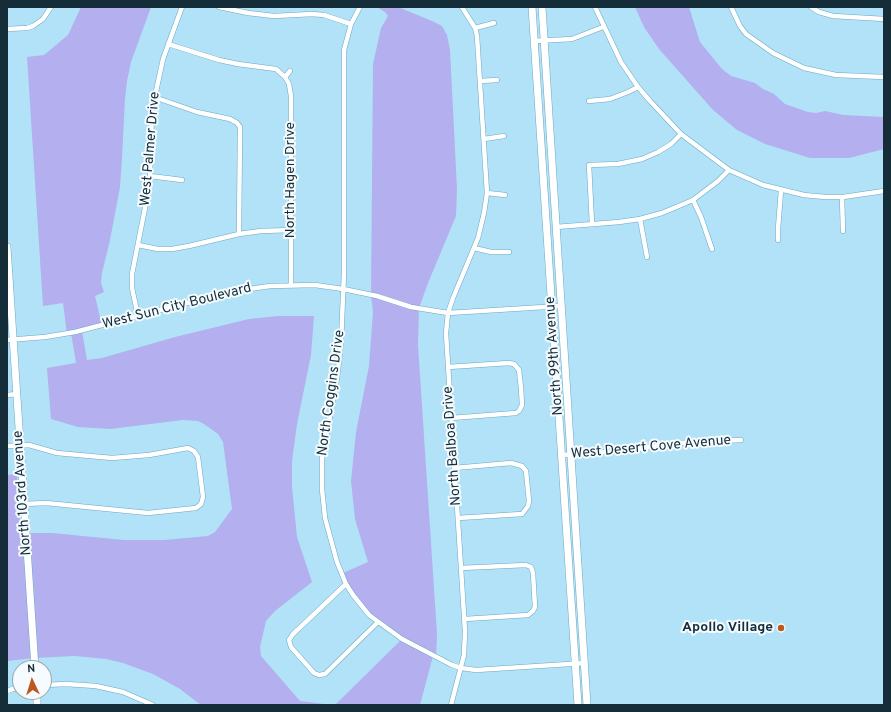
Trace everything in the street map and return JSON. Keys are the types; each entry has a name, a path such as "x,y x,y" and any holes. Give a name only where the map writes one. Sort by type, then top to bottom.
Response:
{"main road":[{"name":"North 99th Avenue","path":"532,7 578,705"},
{"name":"North 99th Avenue","path":"542,7 588,705"},
{"name":"North 103rd Avenue","path":"7,247 10,340 17,394 34,660"},
{"path":"549,267 559,266"},
{"path":"557,396 567,396"}],"street":[{"path":"7,29 27,28 33,26 43,19 51,7"},
{"name":"West Palmer Drive","path":"138,316 132,288 132,274 150,176 152,110 163,59 182,7"},
{"path":"219,7 248,13 274,16 312,14 324,15 352,24"},
{"name":"North Coggins Drive","path":"360,7 352,24 344,50 343,289 340,357 323,447 321,474 327,529 337,562 346,584 362,606 378,622 396,635 443,662 461,668 476,670 585,663"},
{"name":"North Balboa Drive","path":"450,705 461,668 465,644 465,619 446,333 448,313 452,298 481,229 487,193 475,28 462,7"},
{"path":"595,7 603,27 621,62 638,87 681,134 729,170 763,184 804,195 842,197 884,191"},
{"path":"731,7 746,34 773,53 804,68 836,75 884,77"},
{"path":"811,7 819,12 833,16 884,19"},
{"path":"475,28 494,23"},
{"path":"534,41 572,38 603,27"},
{"path":"168,44 219,60 276,70 285,77 290,71"},
{"name":"North Hagen Drive","path":"285,77 291,90 291,285"},
{"path":"480,81 497,80"},
{"path":"590,101 610,99 638,87"},
{"path":"154,97 190,110 230,119 237,123 240,132 239,234"},
{"path":"592,224 589,165 618,164 642,159 671,144 681,134"},
{"path":"484,139 504,136"},
{"path":"556,226 640,219 678,207 693,200 718,181 729,170"},
{"path":"150,176 182,180"},
{"path":"778,240 781,190"},
{"path":"487,193 506,195"},
{"path":"842,197 843,231"},
{"path":"693,200 701,217 712,249"},
{"path":"640,219 647,257"},
{"path":"138,245 158,249 172,249 239,234 291,230"},
{"path":"474,248 491,252 509,252"},
{"name":"West Sun City Boulevard","path":"10,340 45,337 75,332 229,292 270,286 314,285 343,289 377,296 411,307 448,313 561,306"},
{"path":"448,367 509,363 514,364 519,370 521,388 522,405 516,413 451,418"},
{"path":"7,395 17,394"},
{"name":"West Desert Cove Avenue","path":"561,455 624,451 678,444 741,440"},
{"path":"7,446 34,446 57,452 112,458 149,455 188,448 197,454 203,501 196,508 148,514 46,503 24,504"},
{"path":"454,468 517,464 524,468 528,486 529,502 525,512 522,514 458,518"},
{"path":"461,568 520,564 528,565 533,569 535,607 528,615 465,619"},
{"path":"346,584 293,634 289,640 291,647 314,673 319,675 325,674 378,622"},
{"path":"52,685 96,686 123,692 153,705"}],"shaded area":[{"path":"81,7 151,7 131,62 127,81 120,187 102,273 101,283 104,292 95,296 102,326 82,331 87,360 102,358 175,337 249,319 278,316 314,316 311,355 297,424 292,461 292,487 297,537 312,582 275,611 266,621 260,647 261,656 300,701 332,705 201,705 180,689 153,674 123,663 106,659 75,656 7,661 7,475 17,474 21,533 52,533 124,540 164,540 208,536 215,532 232,509 223,442 218,434 198,421 183,420 110,429 78,427 51,419 47,368 76,363 71,333 67,334 63,303 43,306 27,57 44,55 68,35"},
{"path":"377,7 398,7 442,26 447,35 450,50 457,189 456,216 419,308 418,345 437,634 436,658 433,656 420,705 335,705 402,639 389,631 361,606 341,574 368,562 355,519 351,481 356,432 369,366 373,312 371,295 373,64 381,28 388,16"},
{"path":"635,7 689,7 700,42 722,69 731,76 755,83 774,94 785,104 808,112 816,113 825,111 843,115 884,117 884,149 849,158 810,158 765,144 737,130 713,110 659,49 644,27"}],"place":[{"name":"Apollo Village","path":"781,628"}]}
